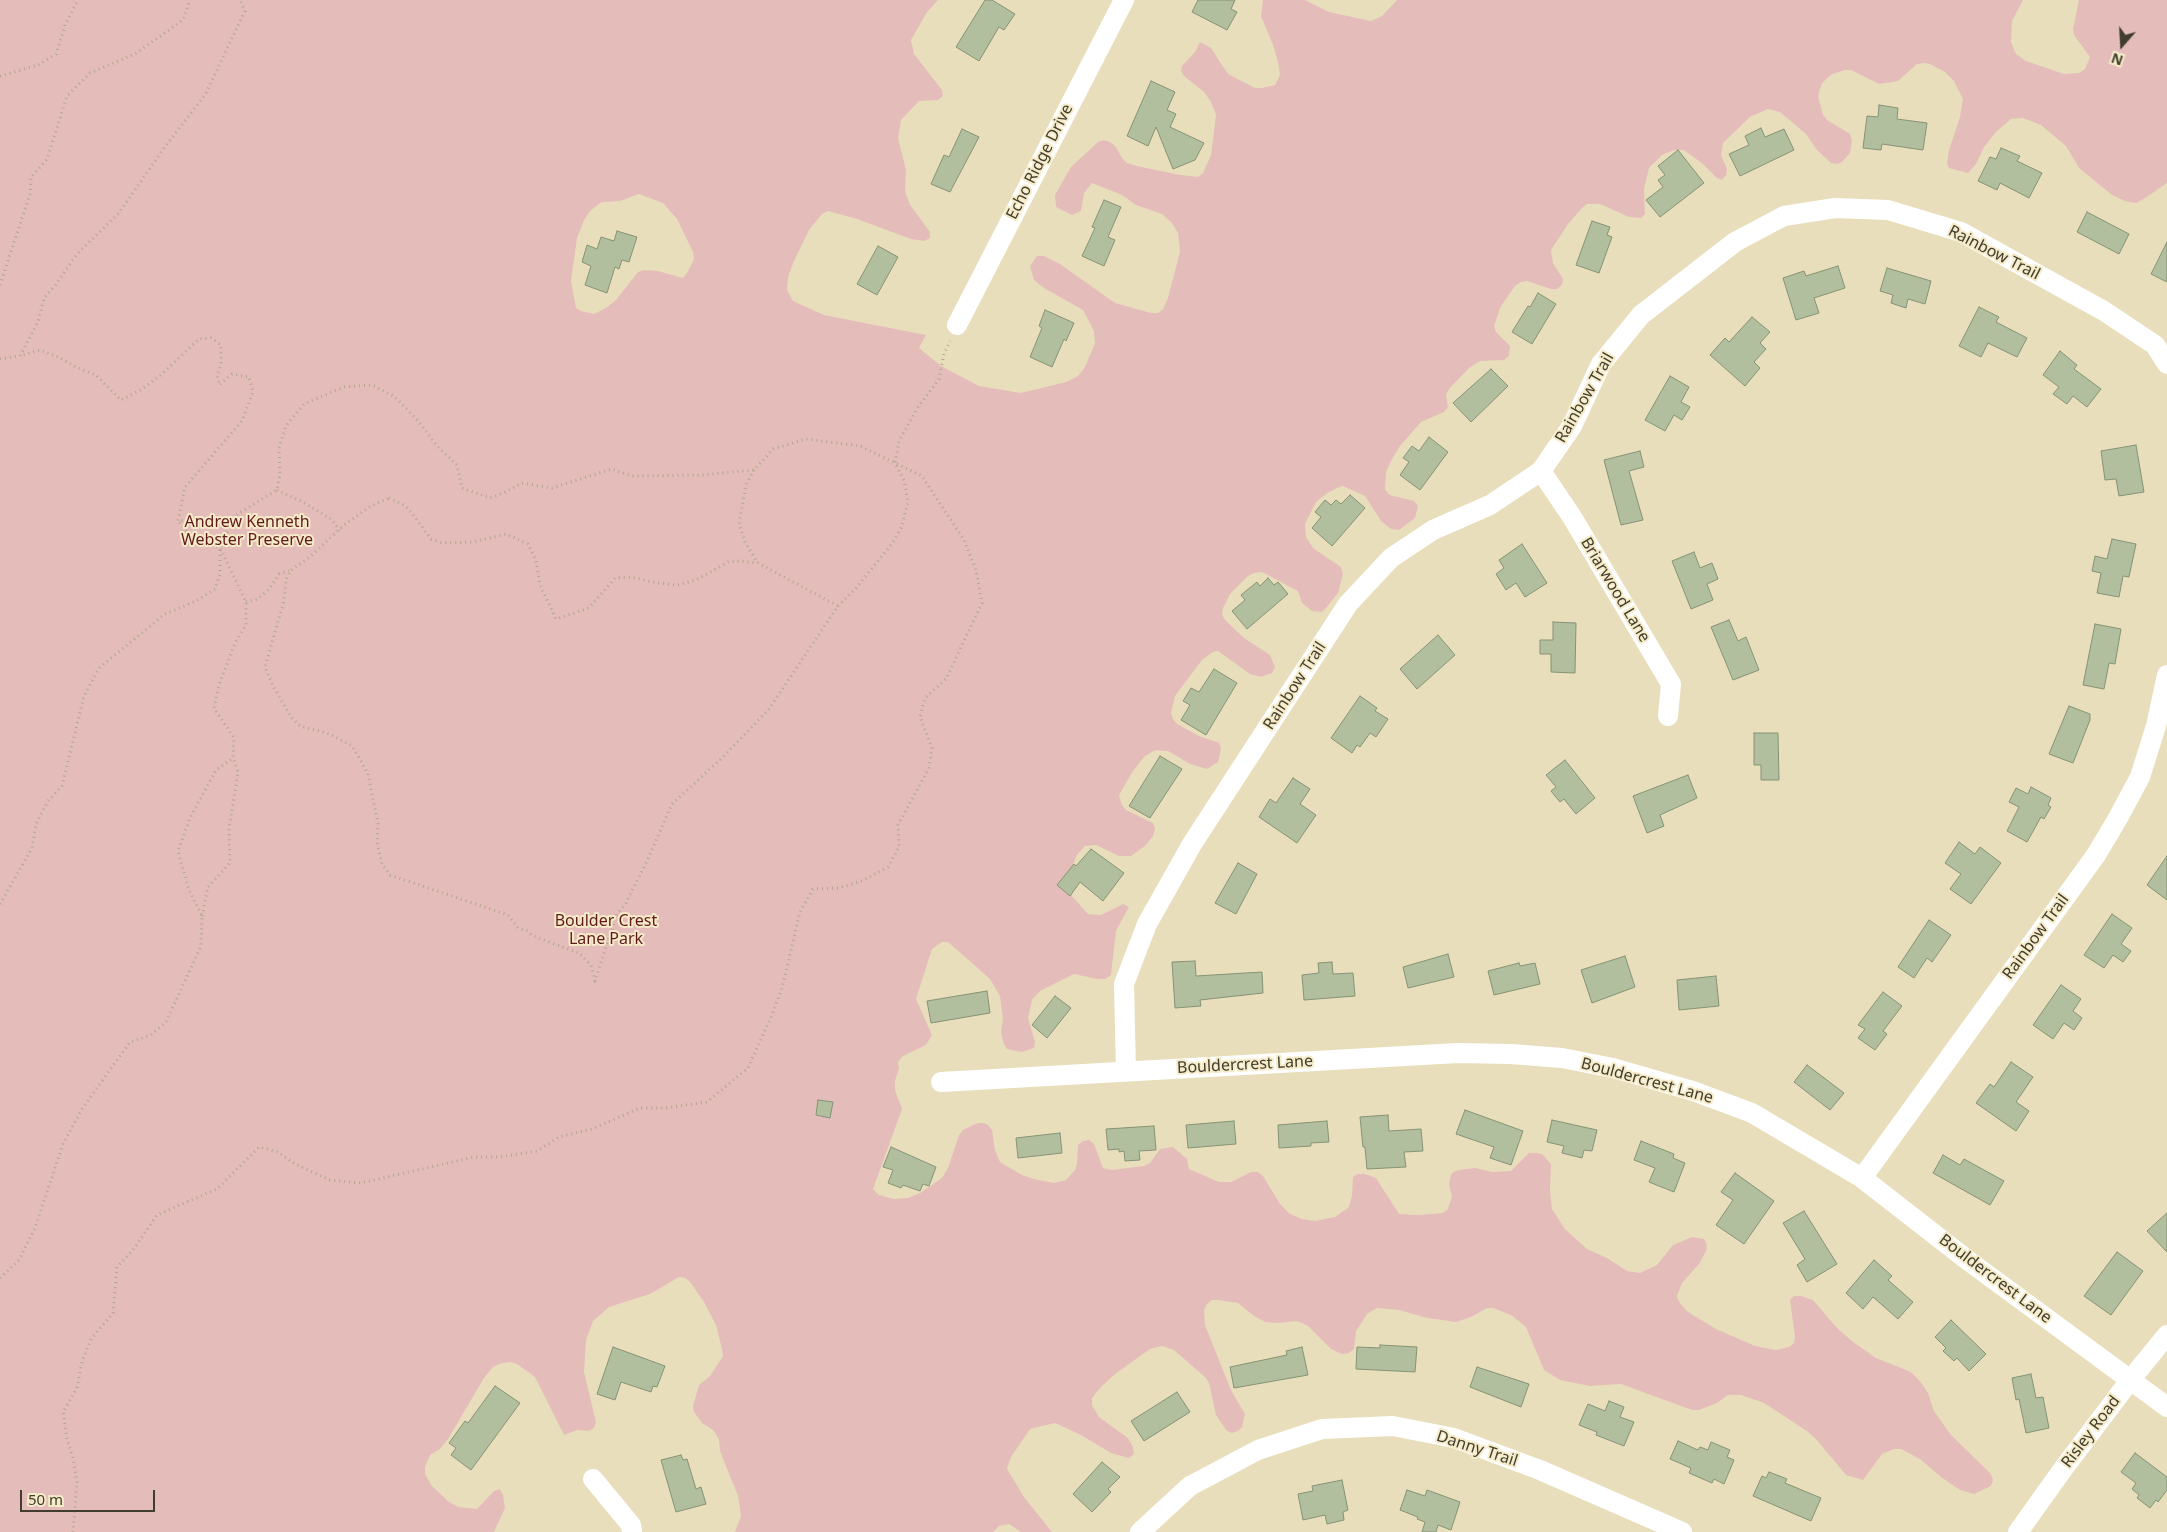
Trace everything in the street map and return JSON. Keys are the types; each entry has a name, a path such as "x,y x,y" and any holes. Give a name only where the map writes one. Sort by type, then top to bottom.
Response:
{"street":[{"name":"Echo Ridge Drive","path":"957,325 1124,0"},
{"name":"Rainbow Trail","path":"1126,1072 1124,984 1147,924 1192,844 1348,604 1391,558 1433,530 1490,505 1541,471 1572,426 1601,364 1641,315 1735,242 1784,216 1835,208 1888,210 1960,232 2104,311 2155,345 2167,364"},
{"name":"Briarwood Lane","path":"1541,471 1572,517 1670,684 1668,716"},
{"name":"Rainbow Trail","path":"1862,1178 2096,855 2140,777 2156,726 2167,675"},
{"name":"Bouldercrest Lane","path":"941,1082 1458,1053 1511,1054 1562,1058 1613,1068 1693,1091 1752,1113 1862,1178 1970,1262 2167,1407"},
{"name":"Risley Road","path":"2018,1532 2131,1379 2167,1335"},
{"name":"Danny Trail","path":"1140,1532 1190,1486 1258,1450 1322,1429 1393,1426 1454,1438 1540,1470 1682,1532"},
{"path":"593,1479 631,1525 632,1532"}],"path":[{"path":"0,76 38,64 56,54 65,25 78,0"},
{"path":"0,285 30,194 31,177 47,159 67,96 90,73 135,54 183,20 190,0"},
{"path":"20,356 38,322 44,298 77,254 118,214 172,138 206,95 245,10 240,0"},
{"path":"290,571 286,580 282,609 265,667 290,717 300,726 330,734 352,746 368,774 378,824 377,842 382,864 390,875 508,915 518,928 527,931 533,936 579,953 591,965 595,981 617,914 626,903 647,861 672,804 723,757 769,709 838,606 856,588 901,528 908,502 904,480 895,464 899,441 918,407 939,379 944,354 957,325"},
{"path":"0,359 40,350 56,356 80,370 96,375 120,400 142,389 162,374 199,339 211,338 221,345 221,364 217,375 219,385 232,374 249,377 253,392 242,421 185,487 178,521"},
{"path":"0,904 32,848 36,824 40,816 48,801 62,786 84,696 99,668 165,614 196,601 215,589 220,574 220,548 230,523 236,515 277,490 280,474 279,448 286,426 304,404 344,387 372,385 395,396 419,422 437,446 457,465 462,488 490,498 522,483 552,488 612,469 632,476 702,475 754,470"},
{"path":"73,1532 76,1482 63,1412 77,1388 82,1362 91,1338 113,1312 117,1267 133,1250 157,1215 218,1189 259,1147 278,1152 295,1164 330,1180 361,1183 474,1157 500,1157 537,1152 559,1137 592,1129 640,1108 665,1108 707,1102 748,1068 782,988 800,912 813,889 839,888 864,880 888,867 899,847 898,825 929,768 932,748 920,717 925,698 946,679 982,603 976,570 964,540 922,476 860,446 806,439 773,449 754,470 746,485 739,524 745,542 758,562 838,606"},
{"path":"277,490 301,501 331,519 340,530"},
{"path":"246,602 258,599 279,574 290,571 311,556 371,506 390,498 404,505 411,512 431,539 442,543 474,542 506,534 528,544 536,560 540,586 556,619 589,608 615,578 631,577 657,583 678,585 696,580 728,562 758,562"},
{"path":"178,521 218,517 230,523"},
{"path":"0,1278 19,1260 31,1236 61,1150 82,1109 130,1042 152,1035 166,1022 202,946 202,916 208,887 230,863 228,829 238,772 233,758 234,738 214,708 219,685 235,643 246,625 246,602 220,548 187,532 178,521"},
{"path":"202,916 189,890 178,852 190,818 216,770 233,758"}],"green space":[{"path":"0,0 938,0 927,12 911,40 914,54 942,90 943,96 938,100 919,101 901,120 898,138 906,170 905,191 910,205 930,232 930,238 924,241 911,239 857,219 828,211 822,214 809,230 788,277 787,290 793,301 824,315 926,335 919,348 941,366 979,386 1021,393 1066,382 1078,376 1085,367 1095,343 1094,331 1083,310 1044,288 1034,280 1030,266 1037,256 1044,256 1060,264 1115,303 1151,313 1158,313 1163,309 1168,298 1180,252 1178,233 1172,223 1162,214 1136,205 1122,195 1092,183 1084,193 1081,211 1072,215 1056,207 1055,195 1071,167 1098,142 1104,140 1116,147 1127,163 1181,175 1198,177 1203,173 1211,155 1216,115 1211,102 1204,92 1184,76 1181,71 1182,66 1195,52 1200,42 1211,48 1228,74 1255,88 1275,85 1280,75 1273,45 1261,16 1263,0 1305,0 1329,12 1371,21 1382,16 1397,0 2023,0 2012,21 2011,42 2016,54 2026,61 2064,74 2079,73 2085,69 2090,57 2074,35 2073,29 2079,0 2167,0 2167,183 2136,203 2125,201 2112,195 2079,168 2066,146 2041,125 2023,118 2011,119 1996,132 1984,147 1976,164 1968,173 1949,168 1947,163 1949,150 1960,117 1963,99 1954,81 1945,72 1924,63 1917,64 1898,81 1879,84 1851,70 1845,70 1832,74 1822,83 1818,96 1823,115 1827,120 1850,134 1852,141 1850,153 1842,162 1837,164 1831,163 1817,150 1806,134 1780,112 1768,109 1750,117 1723,143 1721,155 1727,169 1726,175 1722,180 1717,178 1703,164 1684,150 1674,150 1662,155 1649,168 1644,189 1645,214 1641,218 1629,217 1600,204 1587,204 1582,208 1568,224 1551,250 1553,263 1563,279 1562,285 1557,289 1551,289 1527,281 1521,282 1515,286 1501,306 1494,326 1496,332 1510,346 1509,356 1504,360 1480,361 1469,368 1449,389 1446,395 1448,407 1444,412 1421,422 1400,446 1391,461 1386,472 1385,490 1390,495 1414,501 1418,506 1415,518 1399,530 1391,529 1381,521 1365,496 1343,486 1337,488 1316,502 1305,524 1306,537 1313,548 1341,567 1343,574 1338,593 1322,612 1312,611 1302,603 1298,591 1262,572 1248,576 1230,594 1223,608 1222,614 1224,619 1244,638 1270,655 1275,667 1272,673 1261,677 1250,674 1218,651 1213,652 1202,660 1175,696 1171,713 1177,724 1199,736 1219,743 1221,749 1218,762 1207,769 1190,764 1168,751 1156,750 1145,756 1133,771 1119,795 1122,805 1126,810 1153,823 1155,829 1153,836 1145,846 1131,856 1119,856 1096,845 1085,846 1077,855 1068,877 1072,896 1088,914 1101,915 1123,904 1129,907 1116,931 1111,975 1105,979 1097,979 1074,974 1040,991 1032,1000 1028,1018 1035,1042 1034,1048 1022,1052 1007,1049 1004,1044 1001,1032 1003,1019 1000,996 990,979 948,942 942,942 932,949 916,999 932,1035 926,1045 903,1056 898,1062 899,1068 895,1081 895,1090 902,1109 873,1189 879,1195 894,1199 908,1198 920,1193 942,1178 948,1168 959,1135 963,1130 981,1123 987,1124 992,1130 995,1150 1000,1162 1022,1175 1034,1179 1054,1183 1066,1180 1075,1170 1078,1145 1083,1141 1089,1140 1094,1144 1103,1168 1112,1170 1144,1166 1150,1163 1160,1149 1173,1147 1187,1159 1189,1169 1219,1182 1231,1182 1251,1172 1258,1172 1263,1176 1280,1204 1290,1214 1302,1219 1315,1221 1335,1217 1349,1207 1352,1196 1353,1177 1358,1174 1365,1174 1376,1178 1399,1214 1443,1213 1448,1209 1452,1196 1449,1185 1452,1173 1458,1170 1475,1168 1493,1172 1511,1171 1529,1153 1542,1154 1551,1164 1550,1190 1552,1209 1565,1229 1587,1249 1607,1258 1627,1271 1640,1273 1657,1265 1673,1245 1692,1237 1704,1239 1707,1245 1706,1251 1699,1264 1682,1283 1677,1296 1679,1302 1688,1312 1716,1329 1755,1346 1776,1350 1789,1347 1794,1343 1795,1337 1790,1300 1794,1296 1801,1296 1813,1300 1837,1328 1853,1342 1876,1358 1911,1372 1920,1381 1928,1393 1934,1411 1951,1435 1991,1474 1993,1480 1991,1486 1974,1494 1960,1490 1920,1459 1901,1449 1894,1449 1882,1454 1863,1480 1846,1475 1807,1431 1764,1403 1741,1395 1728,1395 1717,1403 1699,1410 1692,1410 1621,1384 1590,1386 1560,1380 1544,1370 1526,1327 1511,1315 1493,1308 1487,1308 1471,1317 1456,1322 1427,1318 1399,1310 1377,1308 1367,1314 1356,1331 1354,1349 1349,1353 1342,1354 1331,1349 1308,1326 1302,1323 1296,1321 1265,1322 1238,1303 1212,1300 1204,1310 1205,1325 1231,1390 1245,1414 1242,1427 1232,1433 1226,1430 1216,1415 1209,1383 1206,1378 1174,1350 1162,1346 1150,1349 1115,1374 1092,1398 1092,1405 1099,1417 1128,1438 1133,1447 1134,1454 1129,1458 1111,1453 1081,1435 1055,1423 1030,1429 1011,1457 1007,1469 1024,1497 1052,1532 1021,1532 1009,1524 999,1526 993,1532 735,1532 741,1516 738,1496 720,1451 719,1439 713,1430 702,1423 694,1412 693,1406 699,1385 710,1376 723,1356 722,1349 716,1325 704,1302 690,1282 685,1278 679,1277 650,1294 609,1307 593,1321 586,1340 584,1372 596,1422 594,1428 589,1431 577,1430 564,1435 535,1377 517,1364 510,1362 499,1364 493,1367 484,1378 448,1439 440,1449 430,1455 425,1467 425,1474 432,1486 449,1502 458,1507 477,1509 494,1491 500,1489 505,1508 494,1532 0,1532","holes":["639,194 663,203 677,219 693,252 694,259 683,278 658,271 644,270 638,272 616,300 606,308 594,314 576,308 571,281 577,238 584,220 591,210 602,202 620,201"]}],"building":[{"path":"985,0 992,0 1015,14 1004,30 999,27 979,61 956,47"},
{"path":"1198,0 1235,0 1231,9 1237,12 1227,30 1192,12"},
{"path":"1151,81 1175,92 1167,110 1176,114 1170,127 1204,143 1195,160 1173,169 1156,127 1148,146 1127,136"},
{"path":"1879,105 1898,108 1897,119 1927,123 1923,150 1882,144 1881,150 1863,148 1867,116 1878,117"},
{"path":"1761,128 1765,137 1784,129 1794,150 1740,176 1729,154 1749,145 1745,136"},
{"path":"962,129 979,137 950,192 931,184 944,155 949,157"},
{"path":"2001,148 2020,156 2017,161 2042,173 2029,198 2000,183 1997,190 1978,181 1990,157 1996,159"},
{"path":"1678,150 1704,183 1660,217 1646,200 1663,187 1658,180 1665,175 1658,166"},
{"path":"1104,200 1121,207 1108,237 1115,240 1104,266 1082,256 1095,228 1092,227"},
{"path":"2087,212 2129,234 2119,254 2077,232"},
{"path":"1592,221 1610,227 1607,235 1612,237 1599,273 1576,265"},
{"path":"617,231 637,237 629,262 622,260 619,269 615,267 607,293 585,285 591,266 582,262 587,245 597,249 601,237 614,241"},
{"path":"2167,242 2167,282 2151,274"},
{"path":"878,246 898,257 877,295 857,284"},
{"path":"1838,266 1845,288 1814,298 1819,313 1796,320 1783,278 1804,271 1806,276"},
{"path":"1887,268 1931,281 1925,304 1908,299 1906,308 1891,303 1893,295 1880,291"},
{"path":"1538,293 1556,304 1532,344 1512,332"},
{"path":"1979,307 1999,317 1996,322 2027,338 2017,357 1988,343 1981,357 1959,346"},
{"path":"1045,310 1074,323 1066,341 1064,339 1052,367 1030,357 1042,328 1039,326"},
{"path":"1752,317 1770,332 1760,343 1766,349 1754,362 1760,368 1745,386 1710,355 1725,338 1729,342"},
{"path":"2060,351 2077,365 2074,369 2101,389 2087,407 2073,396 2067,404 2053,394 2059,387 2043,375"},
{"path":"1491,369 1508,386 1471,422 1453,403"},
{"path":"1670,376 1689,387 1681,402 1690,407 1682,420 1674,415 1665,431 1645,420"},
{"path":"1429,437 1448,452 1420,490 1400,475 1409,462 1403,458 1412,446 1419,451"},
{"path":"2136,445 2144,492 2119,496 2116,479 2105,480 2101,451"},
{"path":"1640,451 1644,467 1629,471 1643,520 1621,525 1604,460"},
{"path":"1350,495 1365,508 1332,546 1312,528 1321,517 1315,512 1325,500 1331,505 1336,500 1341,504"},
{"path":"2112,539 2136,544 2129,577 2123,576 2119,597 2097,593 2101,573 2092,571 2095,556 2107,559"},
{"path":"1522,544 1547,583 1525,597 1516,583 1506,590 1496,574 1504,568 1499,560"},
{"path":"1694,552 1700,568 1712,563 1718,579 1707,584 1713,600 1691,609 1672,561"},
{"path":"1268,578 1274,585 1278,582 1288,594 1247,629 1232,611 1245,600 1241,595 1257,582 1260,586"},
{"path":"1729,620 1738,641 1746,637 1759,670 1733,680 1711,627"},
{"path":"1553,622 1576,623 1575,673 1551,672 1551,654 1540,654 1540,640 1553,640"},
{"path":"2095,624 2121,629 2115,664 2109,663 2104,689 2083,685"},
{"path":"1438,635 1455,655 1417,689 1400,669"},
{"path":"1214,669 1237,683 1206,735 1181,720 1190,705 1183,701 1191,688 1199,692"},
{"path":"1360,696 1377,708 1375,711 1388,719 1376,737 1370,733 1360,747 1357,745 1352,753 1331,738"},
{"path":"2069,706 2090,714 2090,720 2073,763 2049,754"},
{"path":"1754,733 1778,733 1779,780 1761,780 1761,765 1754,765"},
{"path":"1160,756 1182,769 1150,818 1129,806"},
{"path":"1565,760 1595,798 1576,814 1564,799 1560,802 1551,791 1556,787 1546,775"},
{"path":"1688,775 1697,798 1660,815 1664,826 1647,833 1633,796"},
{"path":"1293,778 1310,789 1300,804 1316,815 1297,843 1259,817 1270,799 1276,803"},
{"path":"2031,787 2051,798 2048,805 2051,807 2044,819 2041,817 2027,842 2007,831 2019,807 2009,802 2016,788 2028,794"},
{"path":"1959,842 1975,854 1980,847 2001,863 1971,904 1950,889 1961,874 1945,863"},
{"path":"1091,849 1124,873 1103,901 1080,882 1070,896 1057,885 1074,864 1076,866"},
{"path":"2167,856 2167,900 2147,885"},
{"path":"1238,863 1257,874 1236,914 1215,903"},
{"path":"2112,914 2132,928 2121,944 2131,951 2123,962 2113,955 2104,968 2084,955"},
{"path":"1929,920 1951,935 1932,962 1927,958 1914,978 1898,967"},
{"path":"1448,954 1454,977 1408,988 1403,967"},
{"path":"1625,956 1635,987 1592,1003 1581,970"},
{"path":"1195,961 1196,976 1262,972 1263,993 1200,1000 1201,1006 1175,1008 1172,962"},
{"path":"1332,962 1333,974 1353,973 1355,996 1304,1000 1302,975 1319,973 1318,963"},
{"path":"1519,963 1520,966 1535,963 1540,984 1494,995 1488,971"},
{"path":"1716,976 1719,1006 1679,1010 1677,980"},
{"path":"2061,985 2081,999 2073,1011 2082,1018 2074,1030 2064,1023 2053,1039 2033,1025"},
{"path":"987,991 990,1013 931,1023 927,1001"},
{"path":"1883,992 1902,1006 1883,1031 1887,1034 1875,1050 1858,1038 1865,1029 1858,1025"},
{"path":"1055,996 1071,1008 1047,1038 1032,1025"},
{"path":"2011,1062 2033,1077 2016,1102 2029,1111 2016,1131 1976,1103 1990,1084 1994,1087"},
{"path":"1807,1065 1844,1093 1830,1110 1794,1082"},
{"path":"818,1100 833,1102 830,1118 816,1115"},
{"path":"1465,1110 1523,1131 1511,1165 1490,1158 1494,1147 1456,1134"},
{"path":"1388,1115 1389,1131 1421,1129 1423,1151 1404,1152 1406,1167 1367,1169 1360,1117"},
{"path":"1552,1120 1597,1130 1592,1151 1584,1150 1582,1158 1562,1153 1564,1146 1547,1142"},
{"path":"1234,1121 1236,1144 1188,1148 1186,1125"},
{"path":"1327,1121 1329,1142 1311,1143 1311,1146 1279,1148 1278,1125"},
{"path":"1154,1126 1156,1150 1139,1151 1140,1160 1125,1161 1124,1151 1119,1152 1119,1149 1108,1150 1106,1129"},
{"path":"1060,1133 1062,1153 1018,1158 1016,1138"},
{"path":"1641,1141 1674,1154 1673,1158 1685,1163 1674,1192 1649,1182 1655,1168 1634,1160"},
{"path":"891,1147 936,1167 929,1186 923,1184 920,1191 903,1185 901,1188 888,1183 893,1170 883,1167"},
{"path":"1943,1155 1960,1165 1964,1159 2004,1181 1990,1205 1933,1173"},
{"path":"1735,1173 1774,1201 1744,1244 1716,1225 1733,1200 1721,1192"},
{"path":"1804,1211 1837,1264 1807,1282 1797,1265 1805,1259 1783,1223"},
{"path":"2167,1213 2167,1252 2147,1231"},
{"path":"2117,1252 2143,1271 2111,1315 2084,1296"},
{"path":"1874,1260 1892,1276 1888,1280 1913,1302 1898,1319 1873,1297 1863,1309 1846,1293"},
{"path":"1951,1320 1986,1354 1969,1371 1957,1358 1954,1361 1943,1351 1946,1348 1935,1337"},
{"path":"1380,1345 1417,1347 1415,1372 1356,1369 1357,1347 1380,1348"},
{"path":"613,1347 665,1366 657,1387 653,1386 651,1392 621,1382 615,1400 597,1394"},
{"path":"1302,1347 1308,1375 1234,1388 1230,1367 1287,1355 1286,1351"},
{"path":"1477,1367 1529,1384 1521,1407 1470,1387"},
{"path":"2031,1374 2036,1398 2043,1397 2049,1428 2026,1433 2019,1399 2016,1400 2012,1378"},
{"path":"495,1386 520,1403 471,1470 451,1455 456,1448 449,1443 465,1421 468,1423"},
{"path":"1177,1392 1190,1412 1144,1441 1131,1421"},
{"path":"1609,1401 1624,1407 1620,1417 1634,1422 1624,1446 1596,1435 1597,1432 1579,1425 1588,1404 1605,1411"},
{"path":"1678,1441 1698,1450 1700,1447 1708,1450 1711,1442 1730,1450 1727,1457 1734,1460 1724,1484 1714,1479 1712,1483 1689,1473 1691,1468 1670,1459"},
{"path":"2135,1453 2167,1477 2167,1490 2158,1502 2156,1500 2150,1508 2137,1498 2139,1495 2132,1489 2136,1483 2121,1472"},
{"path":"681,1455 683,1460 687,1459 696,1489 701,1487 706,1504 676,1512 661,1460"},
{"path":"1102,1462 1120,1477 1108,1489 1111,1492 1092,1512 1073,1494"},
{"path":"1769,1472 1787,1479 1785,1483 1821,1498 1811,1521 1753,1496 1762,1476 1766,1478"},
{"path":"1342,1480 1348,1510 1343,1512 1344,1520 1327,1524 1325,1515 1303,1520 1298,1494 1313,1491 1312,1486"},
{"path":"1407,1490 1425,1496 1427,1490 1460,1502 1451,1530 1438,1525 1436,1532 1422,1532 1425,1522 1400,1510"}],"park label":[{"name":"Andrew Kenneth Webster Preserve","path":"247,531"},
{"name":"Boulder Crest Lane Park","path":"606,930"}]}
